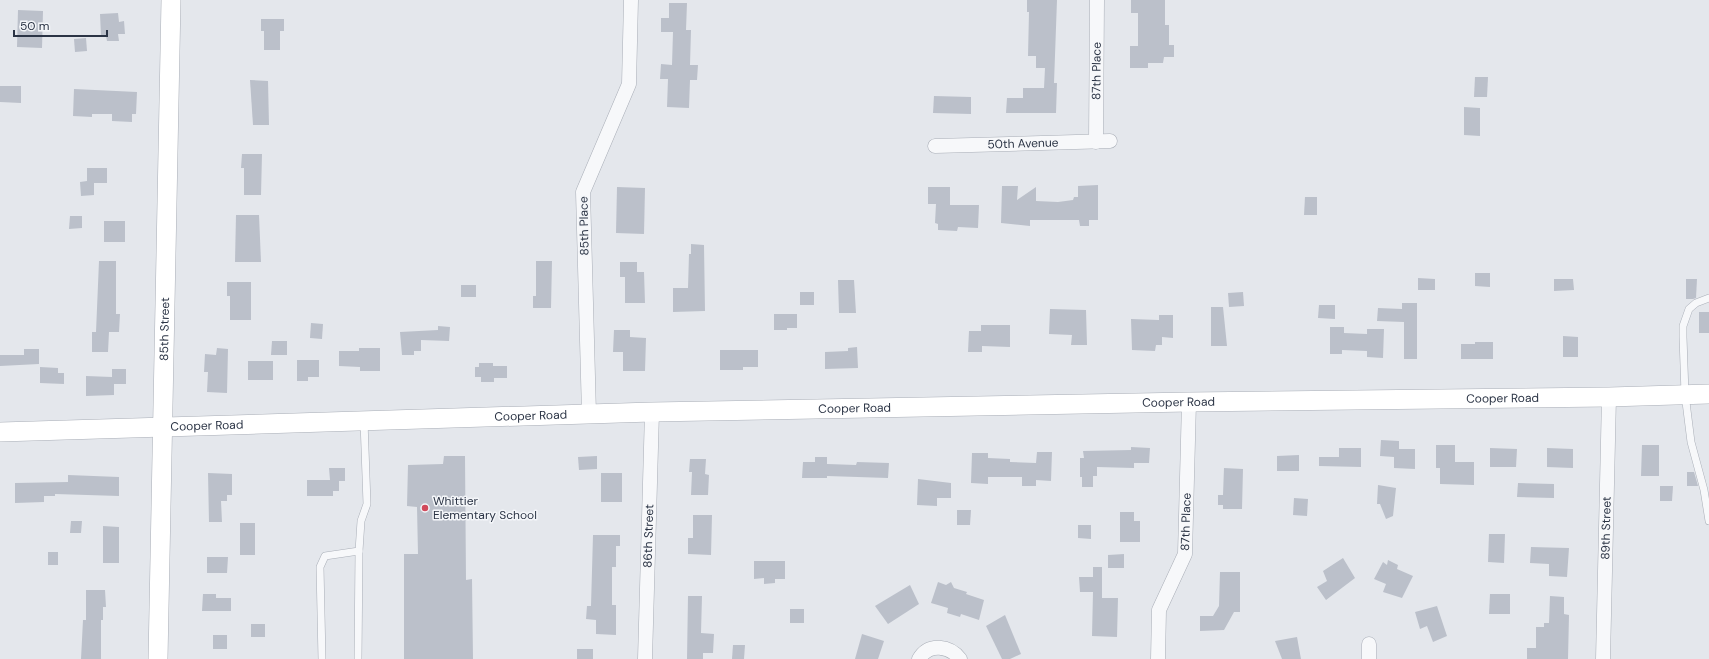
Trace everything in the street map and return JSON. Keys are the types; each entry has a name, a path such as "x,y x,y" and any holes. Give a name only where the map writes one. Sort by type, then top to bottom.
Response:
{"street":[{"name":"85th Street","path":"158,659 172,0"},
{"name":"85th Place","path":"589,414 583,192 629,84 631,0"},
{"name":"87th Place","path":"1097,0 1103,142"},
{"name":"50th Avenue","path":"935,146 1103,142"},
{"name":"Cooper Road","path":"0,432 652,412 1189,402 1609,397 1709,394"},
{"name":"89th Street","path":"1603,659 1609,397"},
{"name":"87th Place","path":"1158,659 1159,610 1185,554 1189,402"},
{"name":"86th Street","path":"645,659 652,412"},
{"path":"1369,644 1369,659"},
{"path":"919,659 926,651 942,647 949,649 960,659"}],"lane":[{"path":"1709,298 1696,303 1689,309 1685,321 1683,337 1685,394 1690,442 1704,490 1709,521"},
{"path":"358,659 359,551 361,521 367,504 364,421"},
{"path":"322,659 320,567 325,556 359,551"}],"building":[{"path":"1027,0 1057,0 1054,83 1057,83 1056,113 1006,113 1007,98 1023,98 1023,88 1044,88 1045,68 1036,68 1036,56 1028,56 1029,12 1027,12"},
{"path":"1131,0 1165,0 1165,25 1169,25 1169,45 1174,45 1174,57 1164,57 1163,63 1148,63 1148,68 1130,68 1130,46 1138,46 1138,13 1131,13"},
{"path":"669,3 687,3 686,30 691,30 690,65 698,65 697,80 690,80 689,108 667,107 668,79 660,79 661,64 672,65 673,32 661,32 661,18 669,18"},
{"path":"18,10 43,11 42,48 17,47"},
{"path":"118,13 119,22 124,21 125,34 118,34 119,41 107,41 106,36 101,36 100,14"},
{"path":"261,19 284,19 284,31 280,31 280,50 264,50 264,31 261,31"},
{"path":"86,38 87,51 75,52 74,39"},
{"path":"1475,77 1488,77 1487,97 1474,97"},
{"path":"250,80 268,81 269,125 253,125"},
{"path":"0,86 21,86 21,103 0,102"},
{"path":"74,89 137,92 136,114 132,114 132,122 112,121 112,114 92,114 92,117 73,116"},
{"path":"934,96 971,97 971,114 933,113"},
{"path":"1464,107 1480,108 1480,136 1464,135"},
{"path":"242,154 262,154 261,195 244,195 244,168 241,168"},
{"path":"87,168 107,168 107,183 94,183 94,195 81,196 80,182 87,181"},
{"path":"1098,185 1098,220 1089,220 1089,226 1080,226 1079,220 1030,220 1030,226 1001,223 1002,186 1018,186 1017,200 1036,187 1036,201 1058,202 1073,200 1074,197 1078,197 1078,186"},
{"path":"617,187 645,188 644,234 616,233"},
{"path":"928,187 950,187 950,205 979,205 978,228 958,227 957,231 938,230 938,224 935,223 936,204 928,204"},
{"path":"1305,197 1317,197 1317,215 1304,215"},
{"path":"236,215 259,215 261,262 235,262"},
{"path":"70,216 82,216 82,228 69,229"},
{"path":"104,221 125,221 125,242 104,242"},
{"path":"691,244 704,245 705,311 673,312 673,288 688,288 689,254 691,254"},
{"path":"99,261 116,261 116,314 120,314 119,332 109,332 108,352 92,352 92,332 96,332"},
{"path":"536,261 552,261 551,308 533,308 533,296 536,296"},
{"path":"620,262 637,262 637,272 644,272 645,303 625,303 625,277 620,277"},
{"path":"1475,273 1490,273 1490,287 1475,286"},
{"path":"1418,278 1435,279 1435,290 1418,290"},
{"path":"1554,279 1573,279 1574,290 1554,291"},
{"path":"1686,279 1697,279 1696,298 1686,299"},
{"path":"838,280 854,280 856,313 839,313"},
{"path":"227,282 251,282 251,320 230,320 230,296 227,296"},
{"path":"461,285 476,285 476,297 461,297"},
{"path":"800,292 814,292 814,305 800,305"},
{"path":"1243,292 1244,306 1229,307 1228,293"},
{"path":"1402,303 1417,303 1417,359 1404,359 1404,322 1377,321 1378,308 1402,309"},
{"path":"1319,305 1335,305 1335,319 1318,318"},
{"path":"1211,307 1223,307 1227,346 1211,346"},
{"path":"1050,309 1086,310 1087,345 1071,345 1072,335 1049,334"},
{"path":"1699,312 1709,312 1709,333 1699,333"},
{"path":"774,314 797,314 797,328 774,330"},
{"path":"1159,315 1173,315 1173,338 1162,337 1162,345 1156,345 1155,351 1132,350 1131,319 1159,320"},
{"path":"311,323 323,324 322,339 310,338"},
{"path":"981,325 1010,325 1010,347 982,346 982,352 968,352 969,331 981,331"},
{"path":"438,326 450,327 449,341 421,340 421,351 414,351 414,355 402,355 400,332 438,330"},
{"path":"1330,327 1344,327 1344,333 1367,334 1367,329 1384,329 1383,358 1367,357 1367,351 1342,350 1342,354 1330,354"},
{"path":"614,330 630,330 630,337 646,338 645,371 623,371 623,352 613,352"},
{"path":"1563,336 1578,337 1578,357 1563,357"},
{"path":"272,341 287,341 287,355 271,355"},
{"path":"1475,342 1493,342 1493,359 1461,359 1461,344 1475,344"},
{"path":"857,347 858,368 825,369 825,352 848,351 848,348"},
{"path":"217,348 228,349 227,393 207,392 208,372 204,372 205,354 216,355"},
{"path":"359,348 380,348 380,371 360,371 360,367 339,366 339,351 359,351"},
{"path":"24,349 39,349 39,364 0,366 0,355 24,355"},
{"path":"720,350 758,350 758,367 743,367 743,370 720,370"},
{"path":"297,360 319,360 319,377 308,377 308,381 297,381"},
{"path":"248,361 273,361 273,380 248,380"},
{"path":"479,363 493,363 493,366 507,366 507,378 494,378 494,382 481,382 481,377 475,377 475,367 479,367"},
{"path":"40,367 58,368 58,373 64,373 64,384 40,383"},
{"path":"112,369 126,369 126,384 114,384 114,395 86,396 86,376 112,377"},
{"path":"1381,440 1399,441 1399,449 1415,449 1415,469 1394,468 1394,457 1380,456"},
{"path":"1436,445 1455,445 1455,462 1474,462 1474,485 1440,484 1440,468 1436,468"},
{"path":"1642,445 1659,445 1659,476 1641,476"},
{"path":"1131,447 1150,448 1149,463 1134,463 1134,468 1097,467 1097,476 1093,476 1093,487 1082,487 1082,477 1080,477 1080,458 1084,458 1083,451 1131,450"},
{"path":"1339,448 1361,448 1361,467 1319,466 1319,457 1339,457"},
{"path":"1490,448 1517,449 1516,467 1490,467"},
{"path":"1547,448 1573,449 1573,468 1547,467"},
{"path":"1037,452 1052,452 1051,481 1036,480 1036,486 1022,486 1022,477 988,477 988,484 971,483 972,453 988,453 988,458 1010,459 1010,462 1036,463"},
{"path":"1299,455 1299,471 1277,471 1277,456"},
{"path":"444,456 465,456 466,580 472,579 473,659 404,659 404,554 418,554 417,507 407,506 408,465 443,464"},
{"path":"597,456 597,469 579,470 578,457"},
{"path":"815,457 827,457 827,464 856,465 857,462 889,463 888,478 827,476 827,478 802,478 803,462 815,462"},
{"path":"690,459 706,459 705,474 709,475 708,495 691,495 692,472 689,472"},
{"path":"329,468 345,468 345,481 339,481 339,491 333,491 333,496 307,496 307,480 330,480"},
{"path":"1224,468 1243,469 1242,509 1223,509 1223,505 1218,505 1218,495 1223,495"},
{"path":"1687,472 1694,472 1698,486 1687,486"},
{"path":"208,473 232,474 232,495 227,495 227,501 221,501 222,522 209,522"},
{"path":"601,473 622,473 622,502 601,502"},
{"path":"68,475 119,477 119,496 55,494 55,496 44,496 44,502 15,503 15,483 68,482"},
{"path":"918,479 951,483 951,498 937,498 937,506 917,505"},
{"path":"1518,483 1554,484 1554,498 1517,497"},
{"path":"1378,485 1396,488 1393,516 1386,519 1380,504 1377,504"},
{"path":"1660,486 1673,486 1672,501 1660,501"},
{"path":"1294,498 1308,499 1307,516 1293,515"},
{"path":"957,510 971,510 970,525 957,525"},
{"path":"1120,512 1134,512 1134,521 1140,521 1140,542 1120,542"},
{"path":"693,515 712,515 711,555 688,554 688,538 693,538"},
{"path":"71,521 82,521 81,533 70,533"},
{"path":"240,523 255,523 255,555 240,555"},
{"path":"1078,525 1091,525 1091,539 1078,538"},
{"path":"103,526 119,527 119,563 103,563"},
{"path":"1489,534 1505,534 1504,563 1488,562"},
{"path":"593,535 620,535 620,546 616,546 616,567 612,567 612,605 616,605 616,635 596,634 596,620 586,619 587,606 591,606"},
{"path":"1531,547 1569,548 1567,577 1549,576 1549,564 1530,563"},
{"path":"48,552 58,552 58,565 48,565"},
{"path":"1124,554 1124,568 1108,568 1108,555"},
{"path":"207,557 228,557 227,573 207,573"},
{"path":"1343,558 1355,578 1326,600 1317,587 1327,581 1323,571"},
{"path":"1388,560 1398,565 1397,569 1413,576 1402,598 1383,592 1386,584 1374,579 1383,562 1387,565"},
{"path":"754,561 785,561 785,579 775,579 775,583 764,584 764,578 754,579"},
{"path":"1093,567 1102,567 1102,598 1118,598 1117,637 1092,636 1093,592 1080,592 1079,577 1093,577"},
{"path":"1220,572 1240,572 1240,612 1234,612 1224,630 1200,631 1200,616 1213,616 1219,606"},
{"path":"938,582 946,585 951,582 954,588 984,600 979,620 961,614 960,617 947,613 948,608 931,603"},
{"path":"910,585 919,604 888,624 875,606"},
{"path":"86,590 105,590 106,607 103,607 103,620 101,620 101,659 81,659 83,620 86,620"},
{"path":"203,594 216,594 216,598 231,598 231,611 202,611"},
{"path":"1490,594 1510,594 1510,614 1489,614"},
{"path":"688,596 702,596 701,633 714,634 713,653 703,653 703,659 687,659"},
{"path":"1550,596 1564,597 1564,614 1569,615 1568,659 1527,659 1527,648 1536,648 1536,627 1544,627 1544,623 1549,623"},
{"path":"1437,606 1447,636 1433,642 1427,626 1420,629 1415,612"},
{"path":"790,609 804,609 804,623 790,623"},
{"path":"1005,615 1021,654 1010,659 1002,659 986,626"},
{"path":"251,624 265,624 265,637 251,637"},
{"path":"862,634 884,641 878,659 855,659"},
{"path":"213,635 227,635 227,649 213,649"},
{"path":"1297,637 1301,659 1282,659 1275,641"},
{"path":"733,645 745,645 744,659 732,659"},
{"path":"577,649 593,649 593,659 577,659"}],"place":[{"name":"Whittier Elementary School","path":"425,508"}]}
